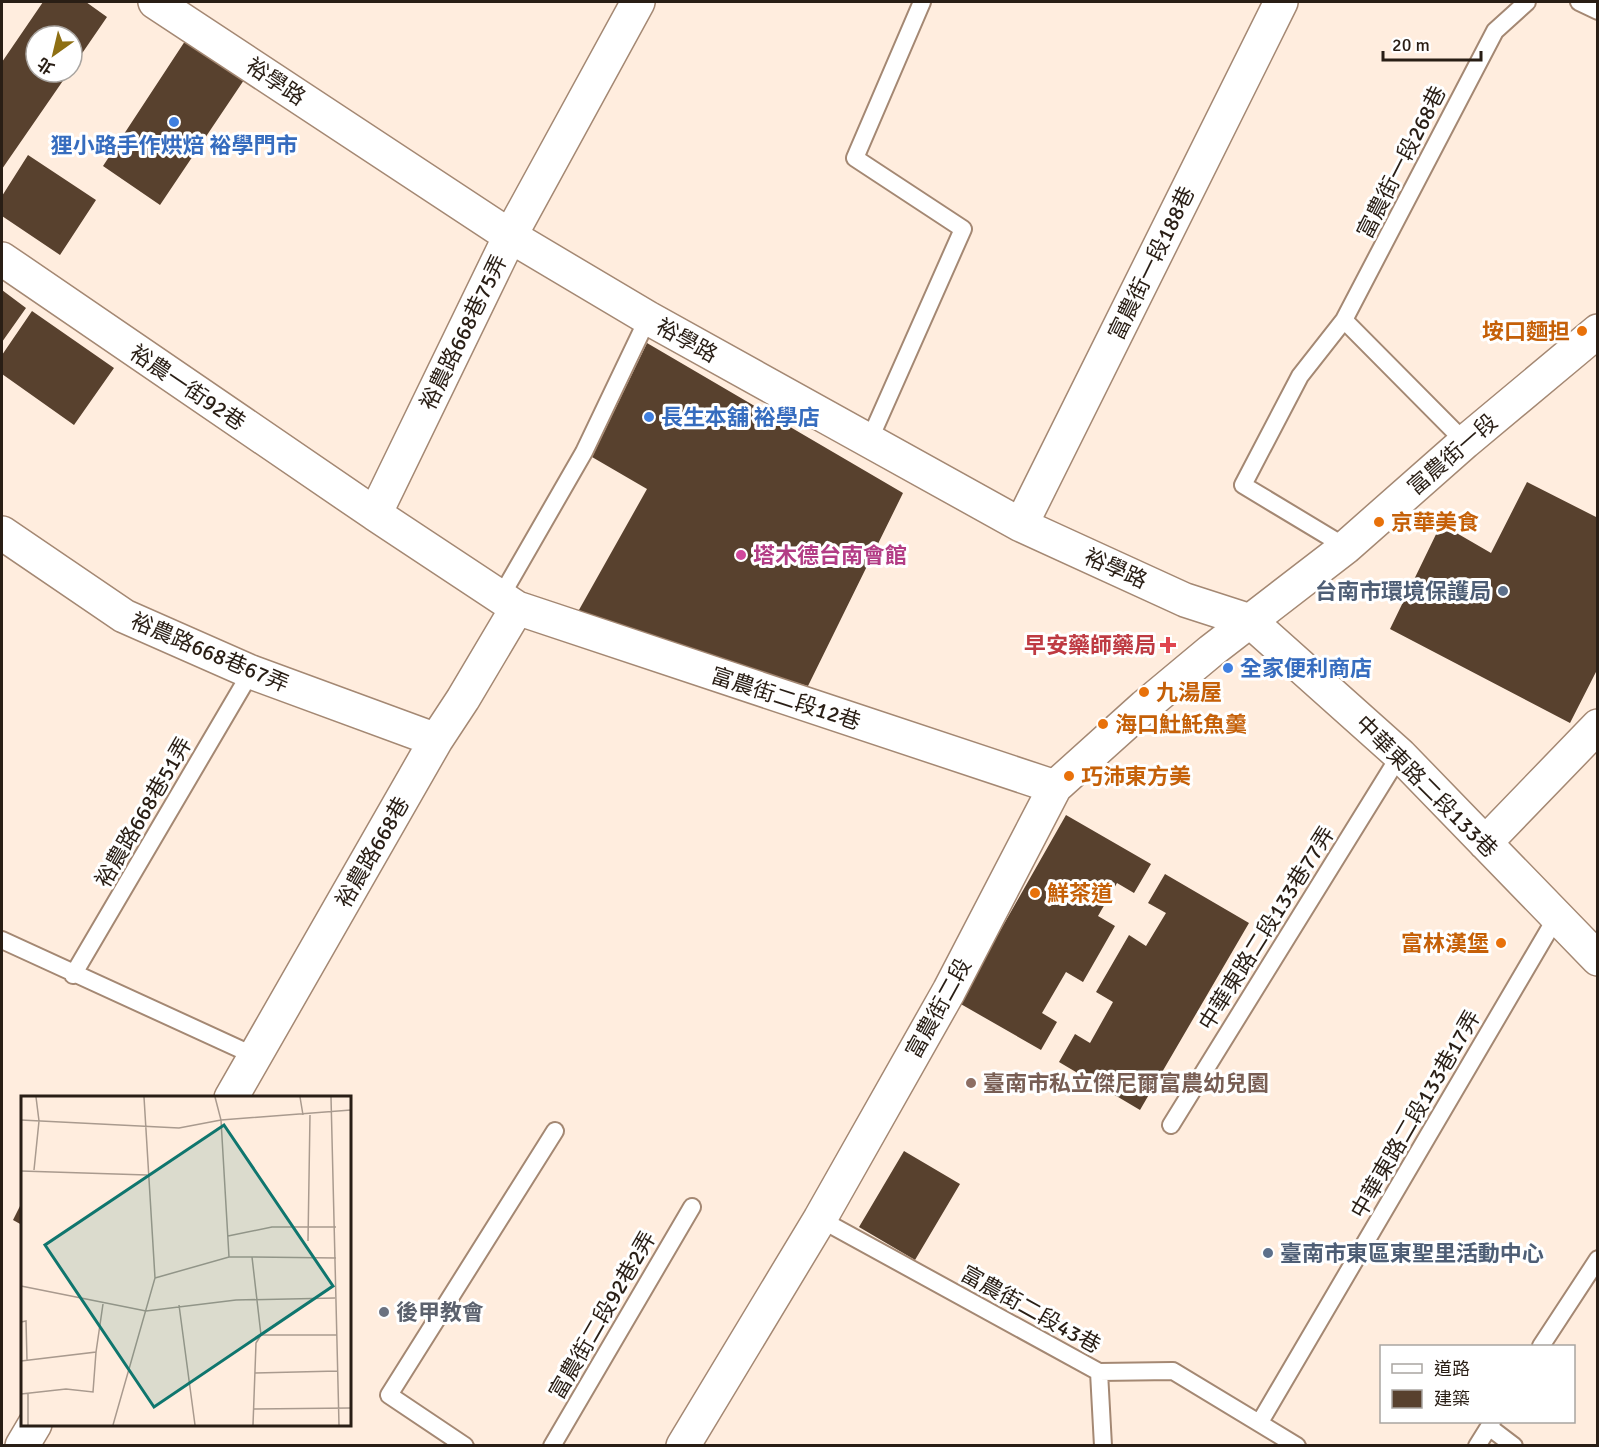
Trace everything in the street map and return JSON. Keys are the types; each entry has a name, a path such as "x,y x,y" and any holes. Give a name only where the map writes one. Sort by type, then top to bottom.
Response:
{"street":[{"name":"裕學路","path":"156,2 510,236 648,318 1021,525 1185,600 1250,621"},
{"name":"裕農路668巷75弄","path":"375,514 510,236 638,2"},
{"name":"富農街一段188巷","path":"1021,525 1281,2"},
{"name":"裕農一街92巷","path":"2,259 375,514"},
{"name":"富農街一段","path":"1250,621 1346,547 1465,442 1598,331"},
{"path":"375,514 509,603"},
{"name":"裕農路668巷67弄","path":"2,533 124,616 251,672 436,740"},
{"name":"裕農路668巷","path":"232,1096 436,740 463,699 509,603"},
{"name":"富農街二段12巷","path":"509,603 1055,787"},
{"name":"中華東路二段133巷","path":"1250,621 1400,755 1598,958"},
{"name":"富農街二段","path":"683,1446 820,1219 949,991 1055,787 1145,706 1250,621"},
{"path":"1485,843 1598,726"},
{"path":"22,1446 34,1426"}],"lane":[{"path":"868,441 963,229 855,158 922,2"},
{"name":"富農街一段268巷","path":"1346,547 1243,484 1300,376 1344,320 1495,31 1527,2"},
{"path":"1579,2 1598,11"},
{"path":"509,603 648,318"},
{"path":"1344,320 1465,442"},
{"name":"裕農路668巷51弄","path":"73,975 251,672"},
{"name":"中華東路二段133巷77弄","path":"1171,1125 1400,755"},
{"name":"中華東路二段133巷17弄","path":"1260,1422 1557,916"},
{"path":"2,940 73,975 255,1056"},
{"path":"465,1446 388,1395 555,1131"},
{"name":"富農街二段92巷2弄","path":"552,1446 692,1207"},
{"name":"富農街二段43巷","path":"820,1219 1099,1372 1173,1371 1260,1422"},
{"path":"1542,1345 1598,1259"},
{"path":"1099,1372 1103,1446"},
{"path":"1260,1422 1297,1446"},
{"path":"1477,1446 1490,1424 1514,1446"}],"building":[{"path":"43,2 86,2 107,17 84,51 84,24 28,24"},
{"path":"24,30 24,84 61,84 2,169 2,62"},
{"name":"狸小路手作烘焙 裕學門市","path":"189,35 246,77 160,205 103,166"},
{"path":"28,155 96,200 60,255 2,216 2,196"},
{"path":"2,290 26,308 2,342"},
{"path":"32,311 114,368 74,425 2,374 2,355"},
{"name":"塔木德台南會館","path":"647,343 903,493 808,686 575,617 647,489 592,457"},
{"name":"台南市環境保護局","path":"1527,482 1598,518 1598,668 1570,723 1390,629 1441,524 1491,553"},
{"path":"1066,815 1151,864 1134,893 1117,883 1098,916 1115,926 1083,982 1066,972 1042,1013 1057,1022 1041,1050 959,1003"},
{"path":"1165,874 1249,923 1140,1110 1059,1062 1075,1034 1090,1043 1113,1002 1096,992 1129,935 1146,946 1166,913 1148,903"},
{"path":"904,1151 960,1184 915,1260 859,1227"},
{"path":"21,1204 21,1224 13,1220"}],"place":[{"name":"狸小路手作烘焙 裕學門市","path":"174,122"},
{"name":"垵口麵担","path":"1582,331"},
{"name":"長生本舖 裕學店","path":"649,417"},
{"name":"京華美食","path":"1379,522"},
{"name":"塔木德台南會館","path":"741,555"},
{"name":"台南市環境保護局","path":"1503,591"},
{"name":"早安藥師藥局","path":"1168,645"},
{"name":"全家便利商店","path":"1228,668"},
{"name":"九湯屋","path":"1144,692"},
{"name":"海口𩵚魠魚羹","path":"1103,724"},
{"name":"巧沛東方美","path":"1069,776"},
{"name":"鮮茶道","path":"1035,893"},
{"name":"富林漢堡","path":"1501,943"},
{"name":"臺南市私立傑尼爾富農幼兒園","path":"971,1083"},
{"name":"臺南市東區東聖里活動中心","path":"1268,1253"},
{"name":"後甲教會","path":"384,1312"}]}
